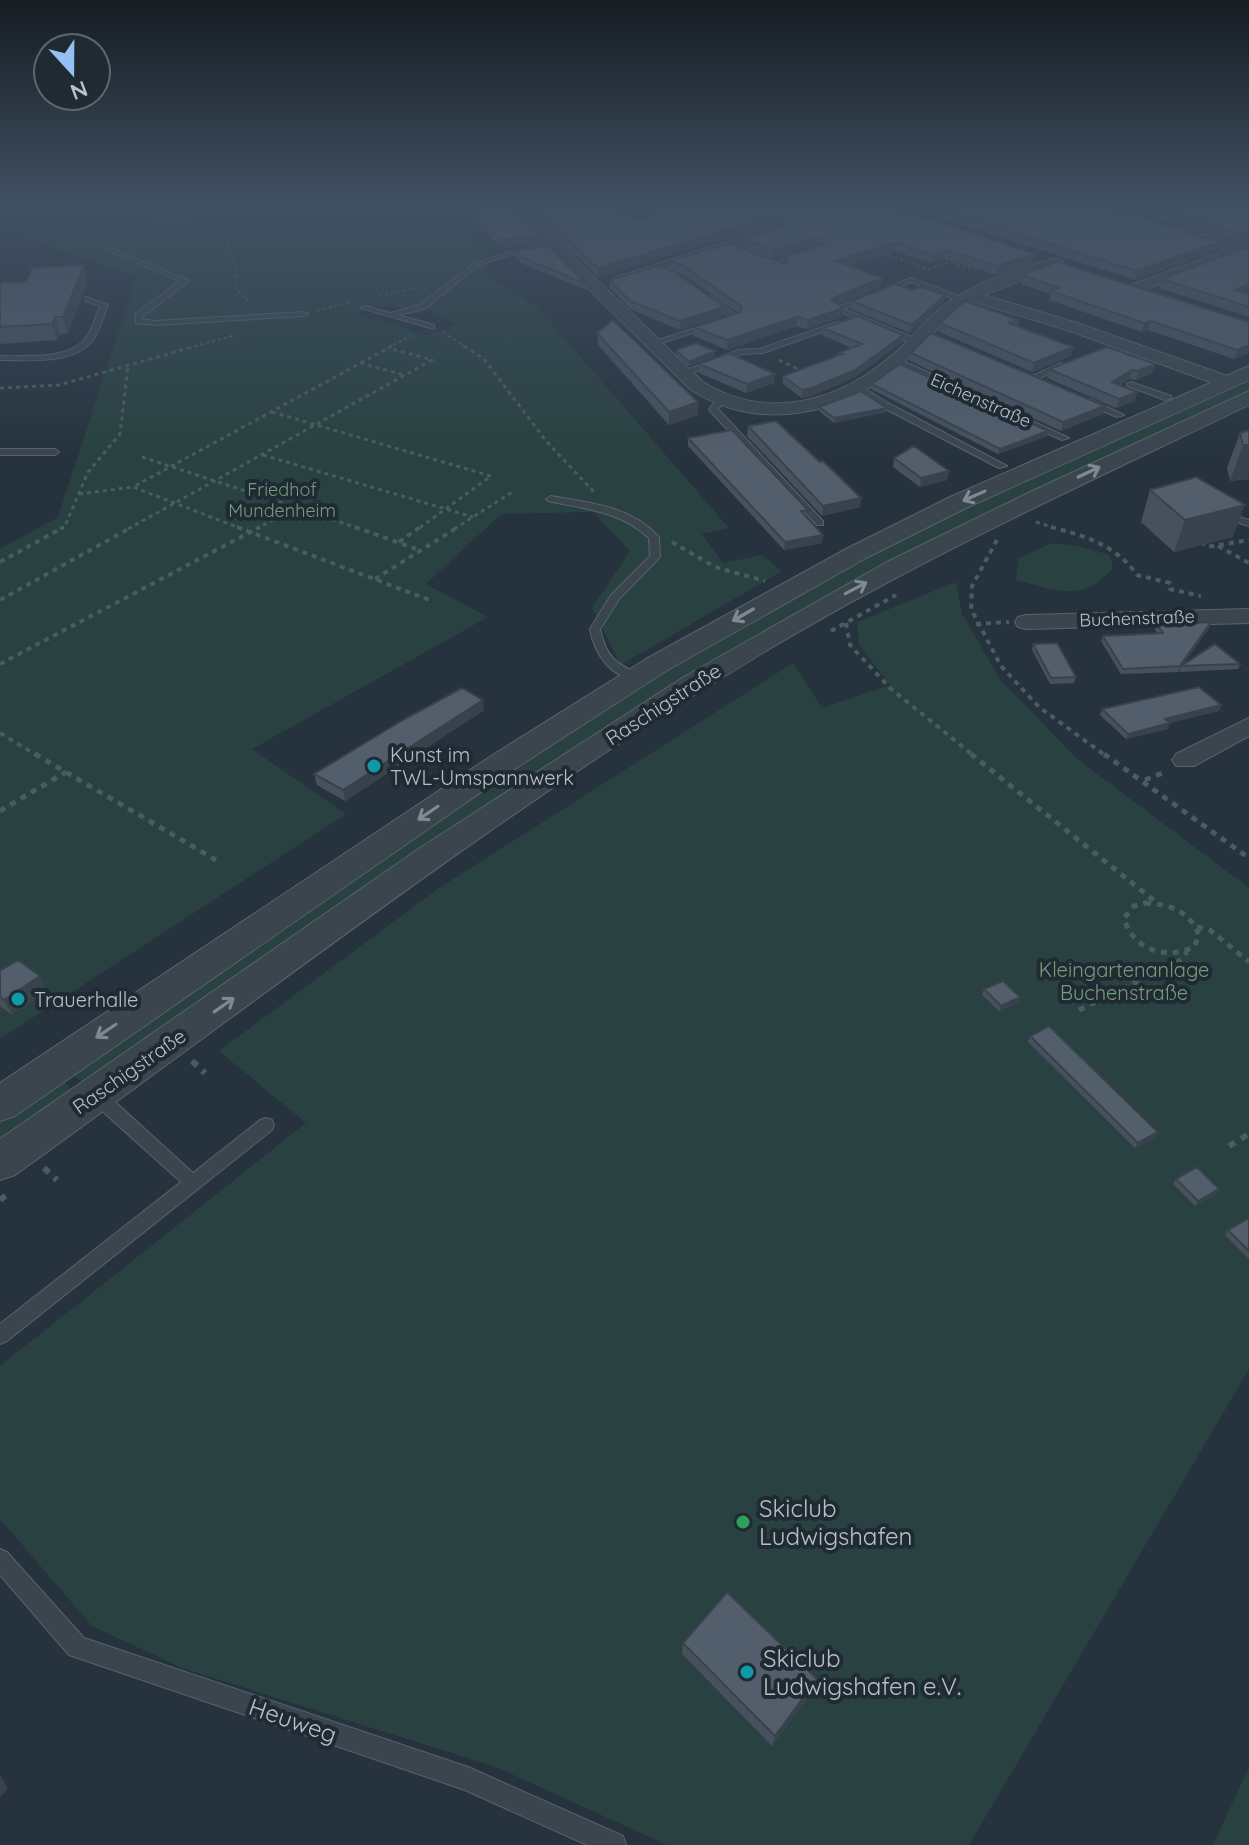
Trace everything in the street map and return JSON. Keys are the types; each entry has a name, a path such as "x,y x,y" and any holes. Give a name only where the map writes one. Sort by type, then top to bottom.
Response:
{"street":[{"path":"600,289 683,373 720,402 759,410 820,403 855,389 896,361 952,306 988,289"},
{"path":"1138,289 1162,297"},
{"path":"969,298 1114,346 1242,383"},
{"name":"Raschigstraße","path":"0,1104 499,765 646,671 871,545 957,503 1242,383"},
{"name":"Raschigstraße","path":"0,1162 456,841 692,684 845,594 1242,383"},
{"name":"Buchenstraße","path":"1026,622 1249,616"},
{"path":"646,671 692,684"},
{"path":"1185,760 1249,726"},
{"path":"59,1062 96,1095"}],"lane":[{"path":"174,289 138,316 139,321 155,323 304,314"},
{"path":"393,314 422,307 444,289"},
{"path":"888,289 837,309 855,318 923,336"},
{"path":"940,289 969,298"},
{"path":"655,344 736,318 701,294"},
{"path":"0,358 52,355 83,347 90,339 104,305 89,299"},
{"path":"422,307 428,326"},
{"path":"365,308 428,326"},
{"path":"683,373 741,352 760,351 855,318"},
{"name":"Eichenstraße","path":"896,361 1065,438"},
{"path":"1032,378 1073,361"},
{"path":"1020,372 1047,384"},
{"path":"1131,384 1168,398"},
{"path":"855,389 1002,466"},
{"path":"1076,397 1120,415"},
{"path":"720,402 713,409 820,523"},
{"path":"0,452 55,452"},
{"path":"551,499 611,510 638,520 654,537 655,557 615,597 595,629 598,649 610,665 646,671"},
{"path":"1213,510 1235,521 1249,523"},
{"path":"96,1095 193,1183"},
{"path":"0,1335 266,1125"},
{"name":"Heuweg","path":"0,1559 77,1647 468,1779 614,1845"}],"path":[{"path":"236,289 245,300 258,304"},
{"path":"373,297 410,289"},
{"path":"304,314 359,300"},
{"path":"79,494 133,487 428,326 463,342 484,359 547,442 611,510"},
{"path":"0,388 59,385 245,331"},
{"path":"0,600 432,360 388,348"},
{"path":"760,351 855,389"},
{"path":"360,363 405,375"},
{"path":"0,562 65,526 88,472 120,434 128,366"},
{"path":"271,412 491,476 399,542"},
{"path":"262,455 473,517"},
{"path":"142,457 299,506 419,550"},
{"path":"133,487 432,601"},
{"path":"375,579 514,491"},
{"path":"0,664 299,506"},
{"path":"1047,515 1035,521 1115,549 1130,561 1137,575 1170,583 1170,589 1212,599"},
{"path":"984,547 1010,533"},
{"path":"654,537 679,544 715,567 774,583"},
{"path":"1195,537 1207,547 1249,540"},
{"path":"997,539 972,586 971,609 976,624 1001,666 1039,707 1249,858"},
{"path":"1218,546 1249,563"},
{"path":"821,636 906,589"},
{"path":"976,624 1026,622"},
{"path":"846,623 850,645 890,688 1157,903"},
{"path":"0,733 216,860"},
{"path":"0,811 66,772"},
{"path":"1187,951 1176,954 1150,950 1130,936 1124,918 1127,911 1145,903 1157,903 1181,911 1197,927 1210,930 1249,962"},
{"path":"1079,1010 1178,962 1198,941 1197,927"},
{"path":"191,1061 205,1073"},
{"path":"1229,1146 1249,1134"},
{"path":"43,1168 57,1180"}],"green space":[{"name":"Friedhof Mundenheim","path":"133,289 509,289 539,309 729,528 702,534 723,563 762,555 782,571 621,665 592,608 630,551 593,512 501,514 426,584 488,617 252,749 346,814 0,1039 0,549 58,517","holes":["377,306 439,314 456,325 427,335 356,314"]},
{"path":"1249,372 1249,397 990,519 692,684 96,1095 59,1062 812,576"},
{"path":"1052,543 1110,555 1113,568 1102,579 1079,590 1056,590 1016,580 1019,558"},
{"name":"Kleingartenanlage Buchenstraße","path":"956,582 962,614 1000,679 1077,759 1249,888 1249,1369 969,1845 667,1845 496,1767 182,1668 92,1626 0,1519 0,1366 306,1123 219,1051 439,888 793,663 822,708 890,685 859,645 857,622"},
{"path":"61,1075 73,1095 0,1146 0,1117"},
{"path":"1249,1767 1249,1845 1213,1845"}],"building":[{"path":"0,289 74,289 63,317 55,317 52,324 0,327"},
{"path":"619,289 699,289 724,307 680,321 630,301"},
{"path":"716,289 855,289 831,299 843,308 808,320 797,317 727,340 694,327 741,312 742,307"},
{"path":"883,289 928,289 945,295 912,325 852,301"},
{"path":"1144,289 1249,322 1249,345 1237,350 1051,291"},
{"path":"1193,289 1236,289 1234,290 1249,294 1249,307"},
{"path":"965,301 1019,320 1009,323 1073,347 1034,363 940,323"},
{"path":"858,316 903,335 855,370 812,388 802,390 783,376 862,344 823,328"},
{"path":"613,320 698,402 669,412 597,333"},
{"path":"931,333 1105,406 1063,422 911,353"},
{"path":"696,343 715,351 689,362 676,350"},
{"path":"1107,347 1155,364 1138,371 1132,370 1112,382 1137,392 1119,399 1049,369"},
{"path":"729,353 775,374 747,384 699,364"},
{"path":"900,364 1048,431 1000,449 872,384"},
{"path":"861,391 887,408 834,418 819,407"},
{"path":"776,421 861,498 823,506 748,426"},
{"path":"732,430 808,510 801,511 823,535 785,542 688,438"},
{"path":"1249,430 1249,445 1243,445 1240,433"},
{"path":"914,446 949,471 921,478 894,458"},
{"path":"1196,477 1245,505 1185,520 1150,490"},
{"path":"1211,622 1180,666 1123,669 1103,636 1163,633 1157,625"},
{"path":"1057,643 1076,677 1051,678 1033,644"},
{"path":"1215,644 1240,664 1181,666"},
{"path":"1199,687 1221,705 1165,719 1170,723 1128,734 1102,709"},
{"path":"462,688 483,700 343,790 314,774 401,721"},
{"path":"18,960 40,976 4,1000 0,996 0,969"},
{"path":"1003,981 1020,997 1001,1006 984,989"},
{"path":"1049,1026 1158,1132 1138,1143 1030,1036"},
{"path":"1197,1167 1219,1189 1198,1201 1176,1179"},
{"path":"1249,1218 1249,1251 1228,1230"},
{"name":"Skiclub Ludwigshafen e.V.","path":"727,1592 817,1679 775,1736 683,1643"}],"place":[{"name":"Kunst im TWL-Umspannwerk","path":"374,766"},
{"name":"Trauerhalle","path":"18,999"},
{"name":"Skiclub Ludwigshafen","path":"743,1522"},
{"name":"Skiclub Ludwigshafen e.V.","path":"747,1672"}]}
